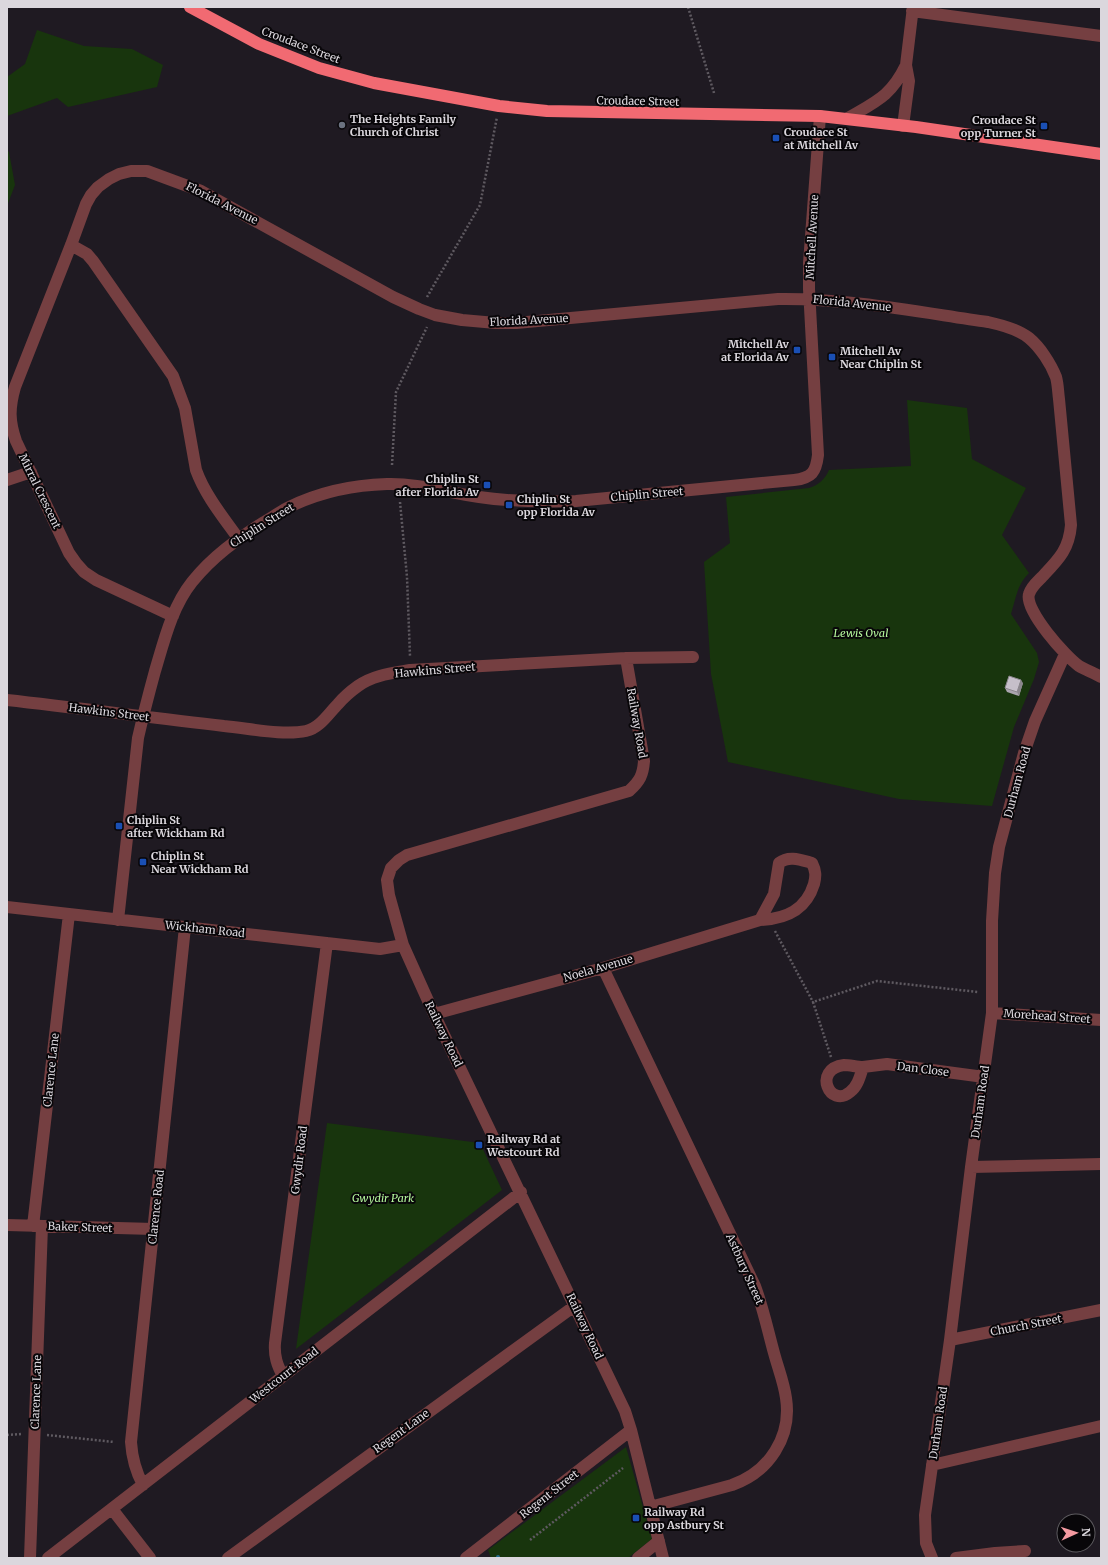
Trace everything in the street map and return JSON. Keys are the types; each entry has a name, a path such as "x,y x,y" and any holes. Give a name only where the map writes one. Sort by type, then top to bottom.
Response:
{"highway":[{"name":"Croudace Street","path":"190,7 259,44 319,68 374,83 499,106 547,112 820,116 848,118 1101,154"}],"street":[{"path":"903,126 909,80 906,65 913,9 1101,36"},
{"path":"848,118 888,93 899,79 906,65"},
{"name":"Mitchell Avenue","path":"818,455 809,298 809,263 820,116"},
{"name":"Florida Avenue","path":"71,245 86,204 98,187 119,174 131,171 146,171 182,183 220,200 393,297 435,315 478,322 516,323 778,299 809,298 917,311 988,322 1003,326 1029,338 1049,364 1056,378 1059,399 1071,525 1070,536 1062,556 1033,586 1029,596 1030,606 1036,617 1065,654 1079,666 1101,677"},
{"path":"71,245 87,254 93,261 173,376 185,408 199,480 238,538"},
{"name":"Mirral Crescent","path":"71,245 15,387 12,400 11,425 16,441 76,564 84,572 96,580 173,616"},
{"name":"Chiplin Street","path":"118,920 138,738 166,634 173,616 191,583 218,554 238,538 286,508 308,499 346,488 387,484 409,485 478,497 524,502 576,501 808,478 815,470 818,455"},
{"path":"7,480 31,472"},
{"name":"Durham Road","path":"932,1558 926,1543 925,1520 950,1340 992,1012 994,873 999,847 1024,752 1035,721 1065,654"},
{"name":"Hawkins Street","path":"7,700 288,733 308,731 360,685 374,678 392,673 410,670 626,658 693,656"},
{"name":"Railway Road","path":"626,658 644,761 643,773 639,782 629,791 407,855 398,860 391,868 387,880 389,895 403,944 434,1014 576,1305 625,1411 663,1558"},
{"name":"Noela Avenue","path":"434,1014 602,968 760,920 788,915 805,903 811,893 816,876 812,863 789,858 779,863 774,894 760,920"},
{"name":"Wickham Road","path":"7,907 380,948 403,944"},
{"name":"Clarence Lane","path":"30,1558 35,1434 37,1226 69,914"},
{"name":"Clarence Road","path":"143,1485 135,1470 131,1442 185,927"},
{"name":"Gwydir Road","path":"283,1376 276,1364 274,1354 327,943"},
{"name":"Astbury Street","path":"602,968 755,1286 763,1310 787,1403 786,1423 780,1442 770,1459 755,1473 732,1485 650,1507"},
{"name":"Morehead Street","path":"992,1012 1101,1020"},
{"name":"Dan Close","path":"863,1067 888,1064 984,1077"},
{"path":"971,1168 1101,1164"},
{"name":"Westcourt Road","path":"48,1558 521,1192"},
{"name":"Baker Street","path":"7,1225 154,1229"},
{"name":"Regent Lane","path":"228,1558 576,1305"},
{"name":"Church Street","path":"950,1340 1101,1310"},
{"path":"932,1465 1101,1426"},
{"name":"Regent Street","path":"466,1558 631,1430"},
{"path":"112,1508 150,1558"},
{"path":"638,1558 659,1542"},
{"path":"956,1558 1025,1551"}],"path":[{"path":"688,7 714,93"},
{"path":"427,296 480,205 499,106"},
{"path":"392,466 396,392 427,327"},
{"path":"400,502 407,577 410,656"},
{"path":"775,931 813,1002 831,1057"},
{"path":"813,1002 877,981 978,992"},
{"path":"7,1435 35,1434 114,1442"},
{"path":"530,1540 623,1468"}],"green space":[{"path":"37,30 84,46 132,49 163,65 157,87 68,107 57,98 7,116 7,77 25,64"},
{"path":"7,150 9,152 15,185 7,206"},
{"name":"Lewis Oval","path":"907,400 967,408 972,459 1026,488 1002,535 1029,573 1019,587 1011,614 1037,653 1039,662 1034,679 1014,727 992,806 899,799 728,762 711,674 704,562 730,543 726,497 809,488 821,481 829,470 911,466"},
{"name":"Gwydir Park","path":"327,1123 480,1143 502,1190 296,1349"},
{"path":"626,1447 652,1539 628,1558 491,1558 488,1550"}],"building":[{"path":"1009,676 1021,680 1017,692 1005,688"}],"place":[{"name":"The Heights Family Church of Christ","path":"342,125"},
{"name":"Croudace St opp Turner St","path":"1044,126"},
{"name":"Croudace St at Mitchell Av","path":"776,138"},
{"name":"Mitchell Av at Florida Av","path":"797,350"},
{"name":"Mitchell Av Near Chiplin St","path":"832,357"},
{"name":"Chiplin St after Florida Av","path":"487,485"},
{"name":"Chiplin St opp Florida Av","path":"509,505"},
{"name":"Chiplin St after Wickham Rd","path":"119,826"},
{"name":"Chiplin St Near Wickham Rd","path":"143,862"},
{"name":"Railway Rd at Westcourt Rd","path":"479,1145"},
{"name":"Railway Rd opp Astbury St","path":"636,1518"}]}
